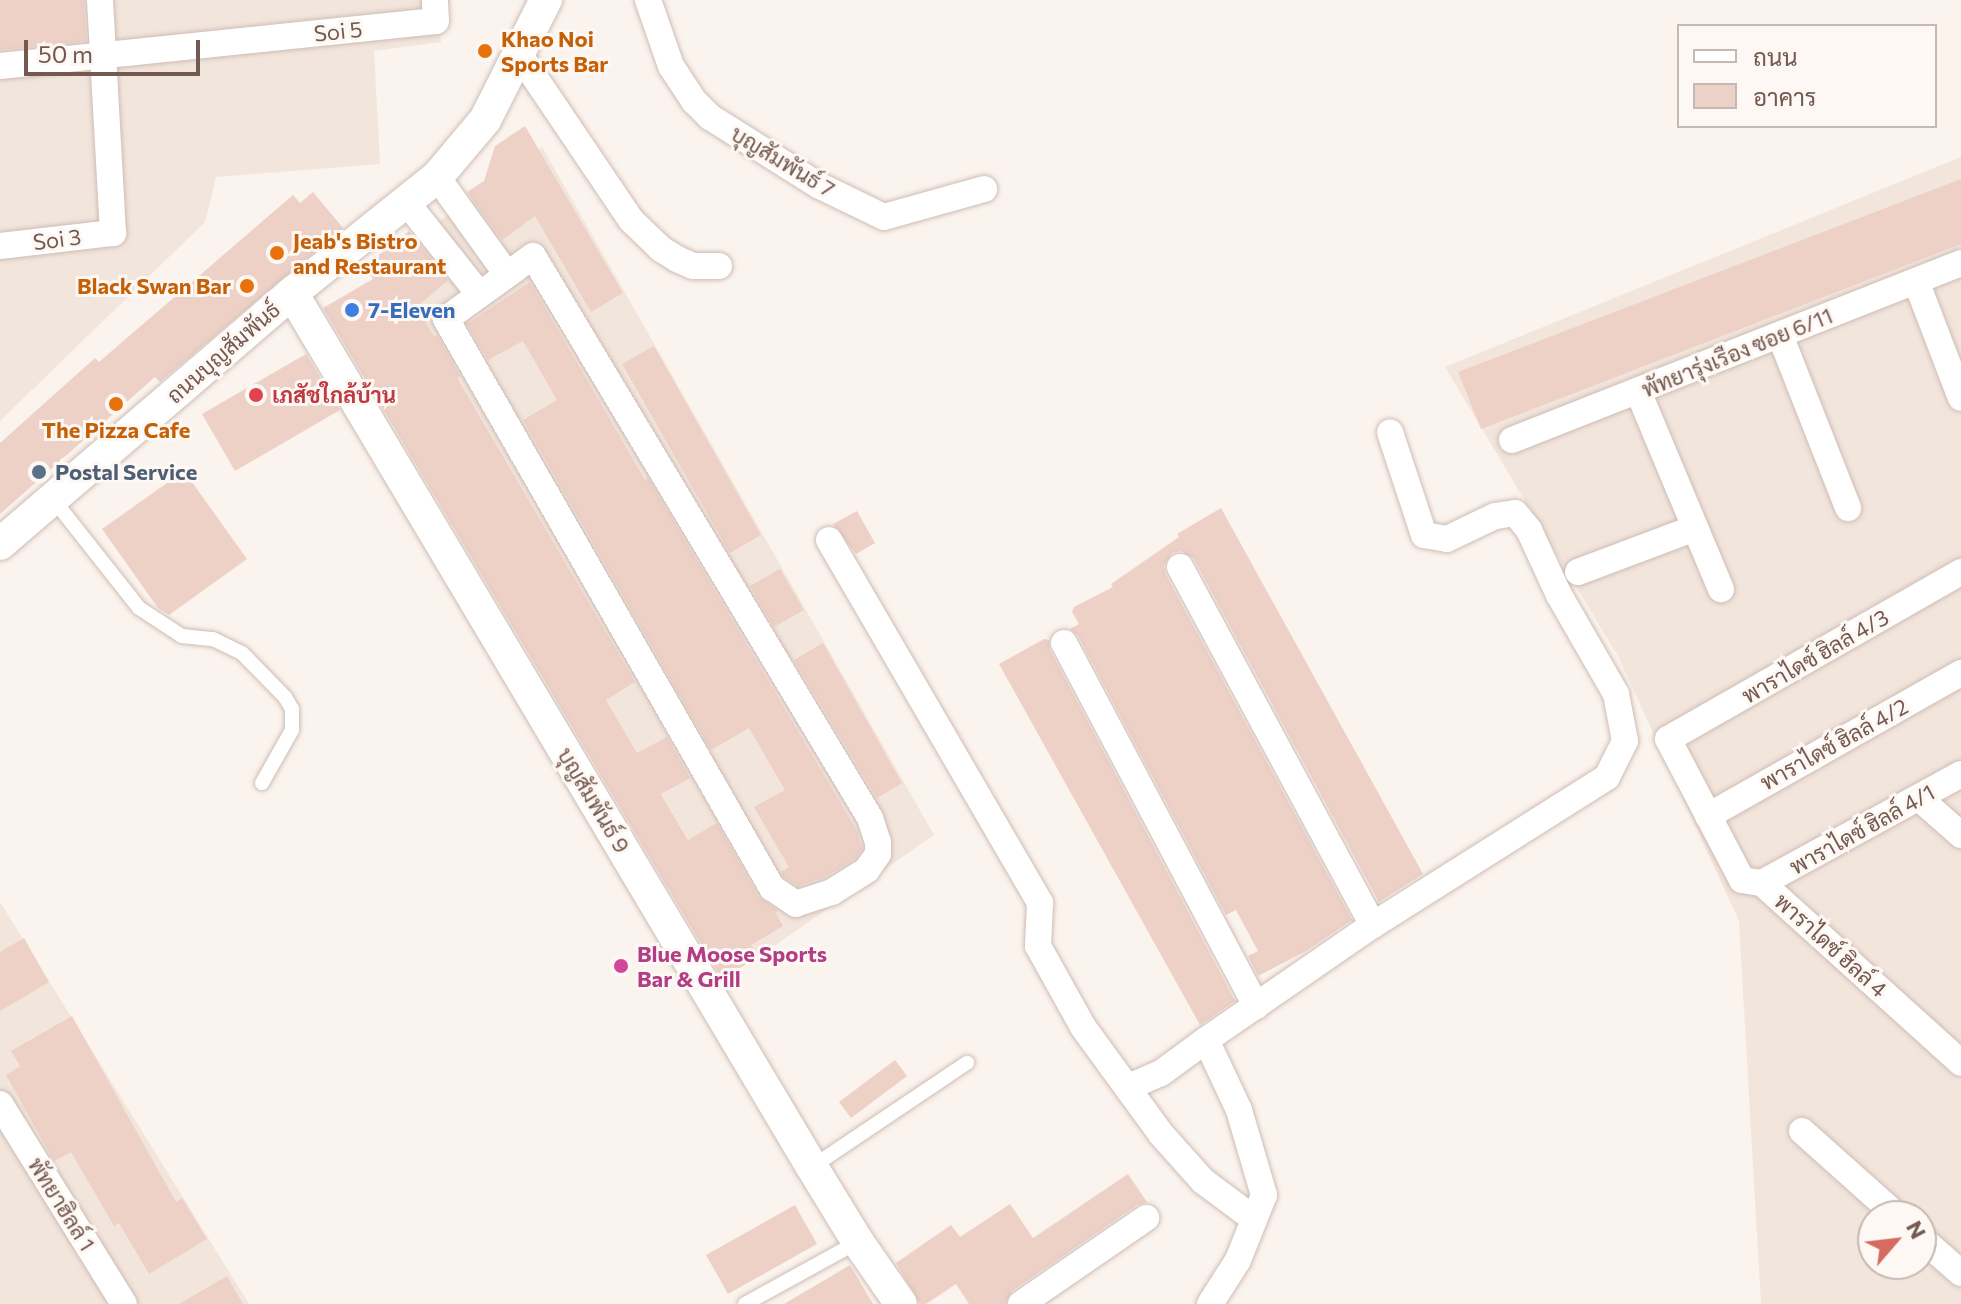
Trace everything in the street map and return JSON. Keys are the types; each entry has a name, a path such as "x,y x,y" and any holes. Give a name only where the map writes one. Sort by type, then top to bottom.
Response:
{"street":[{"path":"100,0 104,55"},
{"name":"ถนนบุญสัมพันธ์","path":"0,544 292,293 437,177 485,120 546,0"},
{"name":"บุญสัมพันธ์ 7","path":"648,0 671,66 694,101 710,117 818,185 884,217 984,189"},
{"name":"Soi 5","path":"0,66 436,11"},
{"path":"519,54 631,220 661,249 677,259 693,266 719,266"},
{"name":"Soi 3","path":"0,246 113,233 104,55"},
{"path":"437,177 506,273"},
{"path":"407,203 479,294"},
{"path":"533,256 870,818 878,842 878,854 867,870 832,892 796,904 772,888 446,319 479,294 533,256"},
{"name":"พัทยารุ่งเรือง ซอย 6/11","path":"1512,440 1961,263"},
{"path":"1916,281 1961,398"},
{"name":"บุญสัมพันธ์ 9","path":"292,293 812,1167 901,1304"},
{"path":"1780,335 1848,508"},
{"path":"1638,391 1721,589"},
{"path":"1129,1087 1161,1073 1373,925 1607,777 1625,741 1616,694 1559,595 1529,530 1515,513 1495,516 1447,539 1424,535 1390,432"},
{"path":"1578,572 1695,528"},
{"path":"829,540 1040,903 1038,946 1083,1027 1161,1134 1203,1181 1254,1219"},
{"path":"1180,567 1373,925"},
{"name":"พาราไดซ์ ฮิลล์ 4/3","path":"1668,739 1961,572"},
{"path":"1064,643 1256,1006"},
{"name":"พาราไดซ์ ฮิลล์ 4/2","path":"1708,816 1961,673"},
{"name":"พาราไดซ์ ฮิลล์ 4","path":"1668,739 1742,880 1762,883 1961,1063"},
{"name":"พาราไดซ์ ฮิลล์ 4/1","path":"1762,883 1961,774"},
{"path":"1919,798 1961,835"},
{"path":"1206,1040 1239,1110 1264,1195 1238,1260 1210,1304"},
{"name":"พัทยาฮิลล์ 1","path":"0,1104 124,1304"},
{"path":"1802,1131 1879,1200"},
{"path":"1021,1304 1146,1218"},
{"path":"1937,1252 1961,1273"}],"lane":[{"path":"52,499 139,608 182,636 213,639 242,653 285,697 292,709 292,730 262,783"},
{"path":"812,1167 967,1063"},
{"path":"745,1304 858,1242"}],"shaded area":[{"path":"0,0 439,0 441,42 374,51 380,164 216,177 205,222 0,421"},
{"path":"542,147 934,835 758,957 390,336 379,265"},
{"path":"1961,157 1961,1304 1761,1304 1739,921 1619,658 1445,367"},
{"path":"0,902 249,1304 0,1304"}],"building":[{"path":"0,0 84,0 86,41 0,50"},
{"path":"525,126 623,293 591,312 535,216 502,240 467,192 484,181 495,146"},
{"path":"1961,179 1961,244 1481,429 1458,372"},
{"path":"313,192 343,228 160,382 155,377 0,514 0,443 95,358 99,362 293,195 300,203"},
{"path":"409,231 448,280 417,307 434,337 437,335 460,376 457,378 635,682 606,700 637,753 667,737 690,778 661,794 688,840 717,823 758,896 778,911 775,912 783,926 751,945 758,957 722,979 323,308 373,279 364,267"},
{"path":"530,282 645,480 648,478 857,831 862,849 856,858 825,877 798,886 784,877 781,872 789,867 754,807 785,790 749,728 711,750 523,420 557,400 523,341 488,360 467,324"},
{"path":"654,346 761,535 730,553 622,364"},
{"path":"306,354 340,410 235,471 202,414"},
{"path":"184,471 247,559 169,615 158,608 102,529"},
{"path":"1221,508 1423,874 1379,902 1194,559 1181,551 1172,553 1164,566 1166,575 1352,920 1306,951 1258,976 1248,956 1258,951 1236,910 1226,915 1078,636 1070,629 1079,624 1072,612 1074,607 1113,587 1111,584 1179,537 1177,534"},
{"path":"857,511 875,543 856,554 833,524"},
{"path":"780,569 804,610 774,627 750,586"},
{"path":"1044,639 1049,640 1050,650 1235,1001 1200,1025 999,664"},
{"path":"823,643 902,783 877,798 794,660"},
{"path":"24,938 49,982 0,1011 0,952"},
{"path":"72,1016 176,1202 182,1198 207,1239 149,1274 119,1223 114,1226 71,1152 54,1161 6,1075 20,1066 11,1051"},
{"path":"895,1060 907,1076 851,1118 839,1102"},
{"path":"1128,1174 1147,1202 1137,1205 1012,1291 1005,1304 969,1304 956,1284 926,1304 920,1304 896,1263 951,1225 960,1237 1010,1204 1033,1238"},
{"path":"795,1205 817,1244 728,1294 706,1255"},
{"path":"850,1265 873,1304 784,1304"},
{"path":"227,1276 243,1304 179,1304"}],"place":[{"name":"Khao Noi Sports Bar","path":"485,51"},
{"name":"Jeab's Bistro and Restaurant","path":"277,253"},
{"name":"Black Swan Bar","path":"247,286"},
{"name":"7-Eleven","path":"352,310"},
{"name":"เภสัชใกล้บ้าน","path":"256,395"},
{"name":"The Pizza Cafe","path":"116,404"},
{"name":"Postal Service","path":"39,472"},
{"name":"Blue Moose Sports Bar & Grill","path":"621,966"}]}
